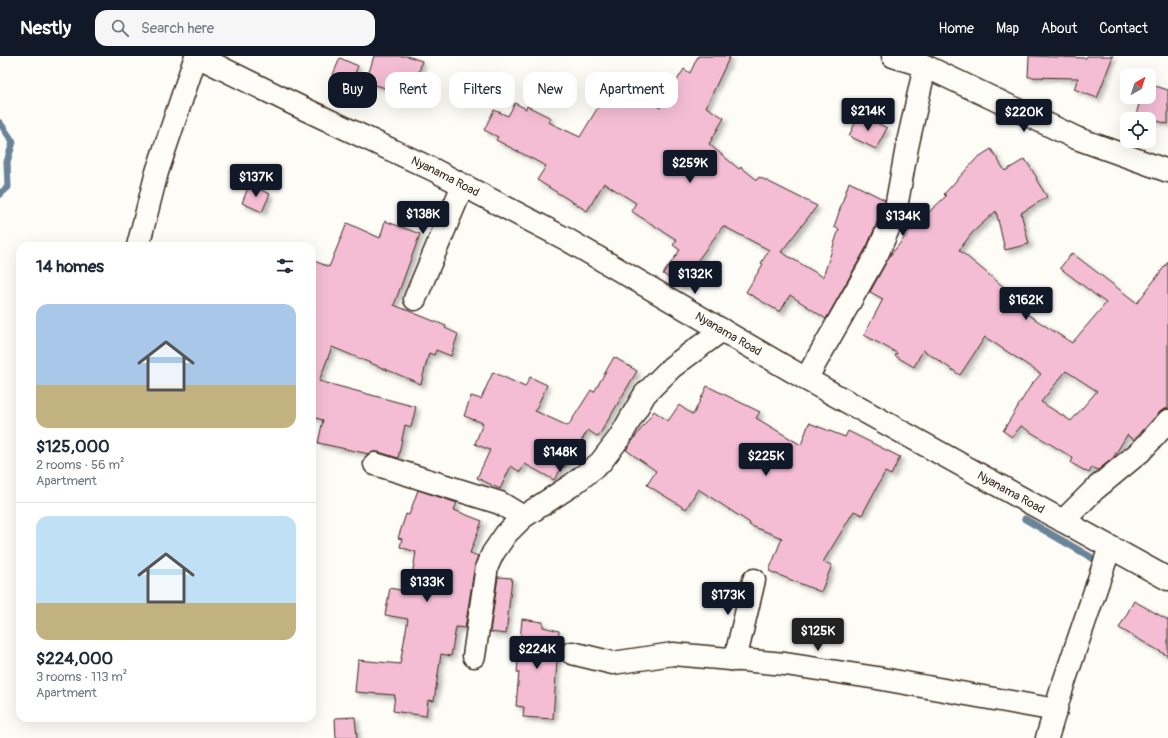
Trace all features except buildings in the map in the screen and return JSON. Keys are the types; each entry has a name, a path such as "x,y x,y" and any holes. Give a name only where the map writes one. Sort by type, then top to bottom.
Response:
{"street":[{"name":"Nyanama Road","path":"197,56 463,185 566,239 806,379 1168,579"},
{"path":"139,242 157,172 197,56"},
{"path":"893,56 924,66 1076,138 1168,172"},
{"path":"806,379 878,252 895,213 924,66"},
{"path":"415,299 463,185"},
{"path":"474,656 487,566 506,534 523,517 572,485 600,463 620,437 645,394 672,367 722,330"},
{"path":"1063,521 1095,489 1141,451 1168,422"},
{"path":"375,464 500,503 523,517"},
{"path":"1047,738 1110,547"},
{"path":"735,660 754,580"},
{"path":"572,653 613,663 673,654 785,664 877,678 1056,710"}],"waterway":[{"path":"0,123 13,142 7,162 8,187 0,194"},
{"path":"1025,519 1101,563"}]}
